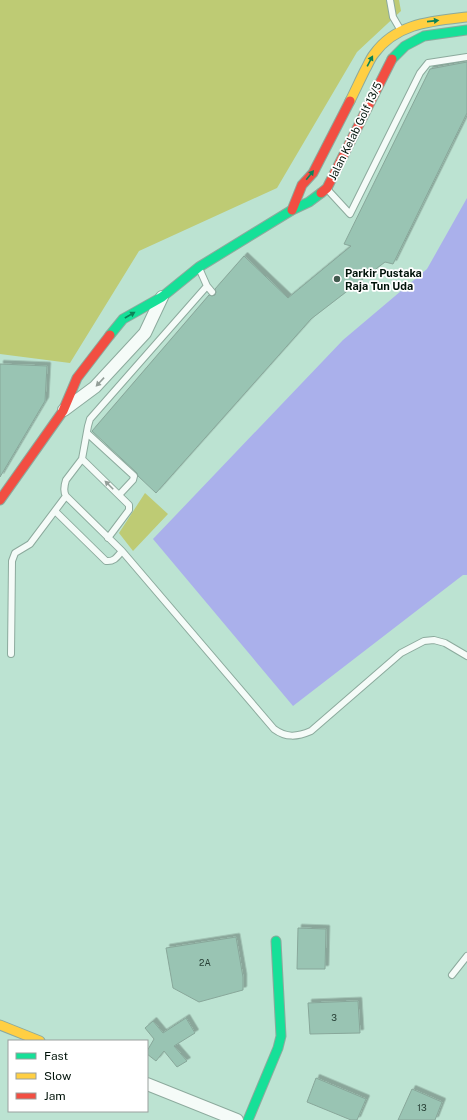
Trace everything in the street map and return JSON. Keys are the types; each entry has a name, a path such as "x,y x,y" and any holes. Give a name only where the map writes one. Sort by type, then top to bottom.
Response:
{"street":[{"path":"292,210 302,184 313,173 373,55 380,46 393,35 408,27 425,22 467,17"},
{"name":"Jalan Kelab Golf 13/5","path":"0,500 63,411 77,378 123,319 162,297 199,267 292,210 308,202 327,188 391,60 405,46 424,36 467,30"},
{"name":"Jalan Kelab Golf 13/5","path":"63,411 95,387 145,333 162,297"},
{"path":"248,1120 278,1048 281,1036 276,941"},
{"path":"0,1025 38,1040"},
{"path":"148,1084 237,1120"}],"lane":[{"path":"390,0 393,17 401,30 405,46"},
{"path":"350,214 420,73 428,63 467,56"},
{"path":"327,188 356,219"},
{"path":"199,267 207,286 212,292"},
{"path":"207,286 90,419 82,459 66,480 64,492 66,496 122,551 274,729 281,734 292,736 303,735 311,731 401,654 424,641 434,640 445,643 467,656"},
{"path":"87,433 134,476 134,480 119,495"},
{"path":"82,459 129,505 128,510 108,538"},
{"path":"11,654 12,560 15,553 30,544 66,496"},
{"path":"54,511 106,561 115,560 122,551"},
{"path":"452,976 467,956"}],"green space":[{"path":"0,0 399,0 401,11 357,52 277,188 139,251 70,363 0,354"},
{"path":"145,493 168,514 133,551 119,533"}],"water":[{"path":"467,198 467,575 463,575 293,706 153,539 343,340 427,269"}],"building":[{"name":"Parkir Pustaka Raja Tun Uda","path":"467,62 467,113 393,264 385,262 311,319 156,493 92,431 209,295 215,295 215,289 244,256 288,298 351,246 344,244 430,69"},
{"path":"0,364 47,366 45,401 0,477"},
{"path":"298,928 326,929 325,969 297,969"},
{"path":"236,937 243,977 243,990 199,1002 173,988 166,948"},
{"path":"358,1001 360,1033 310,1034 308,1003"},
{"path":"186,1018 195,1033 174,1046 187,1061 177,1067 164,1051 156,1061 148,1055 148,1049 154,1039 145,1028 153,1021 163,1033"},
{"path":"316,1078 366,1099 357,1120 351,1120 307,1102"},
{"path":"412,1089 442,1102 435,1120 398,1120"}],"traffic: fast":[{"path":"392,59 405,46 424,36 467,30"},
{"path":"110,335 123,319 162,297 199,267 292,210 309,202 321,193"},
{"path":"248,1120 278,1048 281,1036 276,941"}],"traffic: slow":[{"path":"350,101 373,56 383,44 393,36 416,25 467,17"},
{"path":"0,1025 38,1040"}],"traffic: jam":[{"path":"321,193 327,188 392,59"},
{"path":"292,210 302,185 313,173 350,101"},
{"path":"0,500 63,411 77,378 110,335"}],"place":[{"name":"Parkir Pustaka Raja Tun Uda","path":"337,279"}]}
